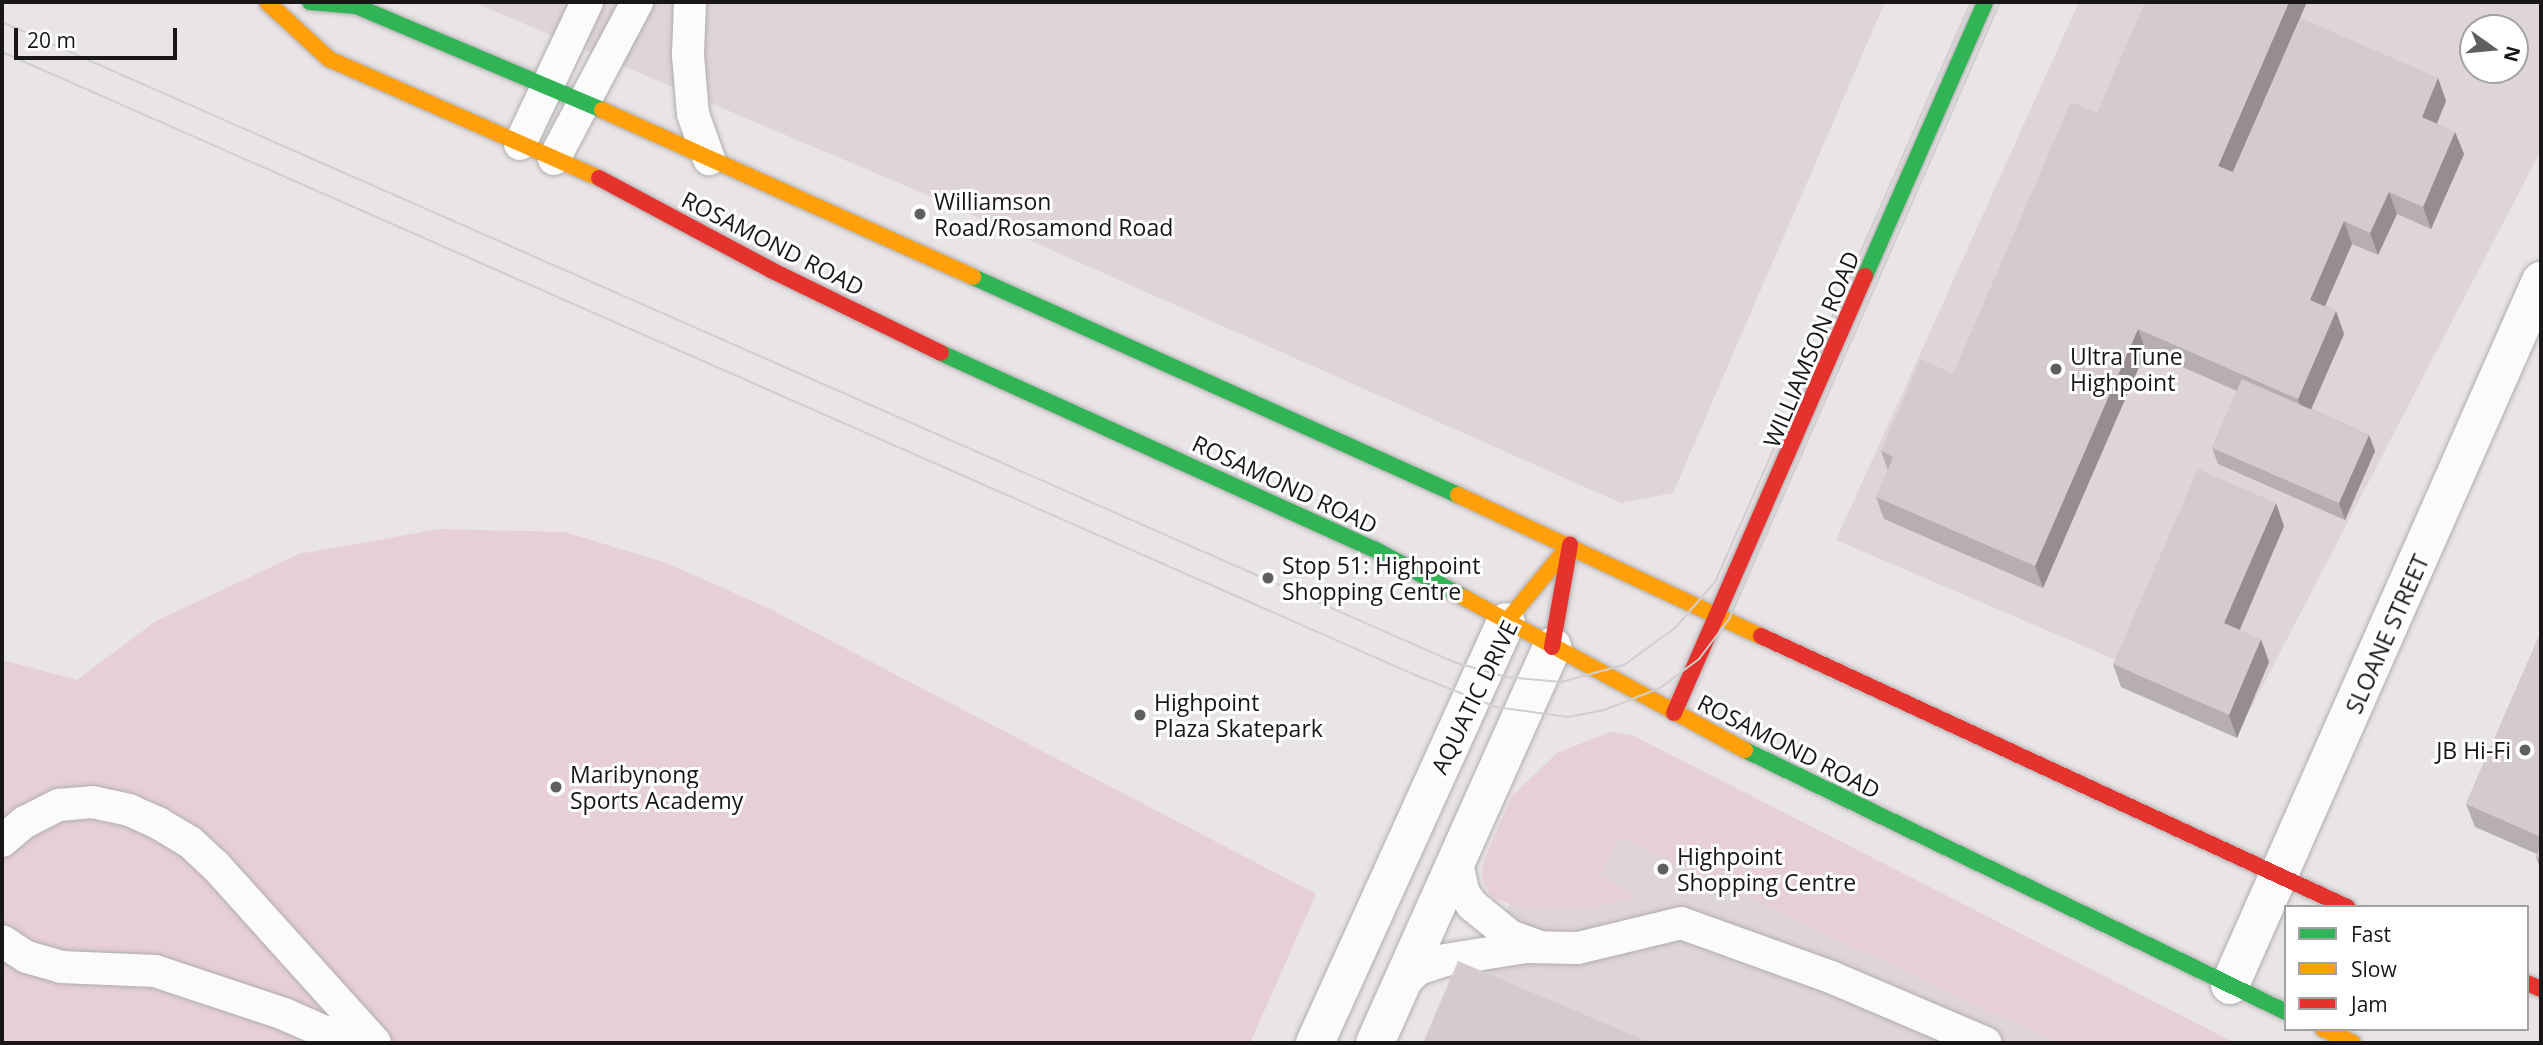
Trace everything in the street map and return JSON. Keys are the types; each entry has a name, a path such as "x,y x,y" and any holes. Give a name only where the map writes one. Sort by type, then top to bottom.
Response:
{"street":[{"name":"ROSAMOND ROAD","path":"267,2 330,59 554,159 995,380 1374,550 1674,713 2284,1011"},
{"name":"ROSAMOND ROAD","path":"310,2 356,6 548,86 1570,545 2342,905"},
{"name":"WILLIAMSON ROAD","path":"1674,713 1986,2"},
{"name":"SLOANE STREET","path":"2230,985 2541,281"},
{"name":"AQUATIC DRIVE","path":"1315,1043 1506,622 1570,545"},
{"name":"AQUATIC DRIVE","path":"1375,1043 1552,647 1570,545"},
{"path":"2327,1031 2353,1043"}],"lane":[{"path":"520,144 587,2"},
{"path":"554,159 637,2"},
{"path":"690,2 688,55 693,114 709,159"},
{"path":"2,841 25,822 59,805 92,802 129,810 158,823 190,842 215,865 375,1043"},
{"path":"1456,859 1463,892 1472,905 1510,936 1543,947"},
{"path":"1400,986 1426,965 1543,947 1586,947 1663,926 1689,924 1831,977 1986,1043"},
{"path":"2,941 27,957 61,967 155,971 285,1014 350,1043"}],"shaded area":[{"path":"473,2 1885,2 1673,493 1621,503 941,201"},
{"path":"2079,2 2541,2 2541,150 2247,716 1836,540"},
{"name":"Maribynong Sports Academy","path":"440,529 565,532 666,563 770,609 1316,894 1250,1043 2,1043 2,660 77,680 156,621 299,554"},
{"path":"1610,732 1632,735 2235,1043 2058,1043 1620,837 1600,875 1638,896 1588,909 1515,906 1492,897 1482,880 1483,863 1512,796 1557,753"},
{"name":"Highpoint Shopping Centre","path":"1562,790 2184,1043 1445,1043"}],"building":[{"path":"2145,2 2289,2 2218,166 2233,172 2301,18 2438,78 2422,117 2455,132 2423,207 2389,192 2370,233 2344,221 2310,300 2336,311 2298,399 2138,329 2035,566 1876,497 1893,457 1881,451 1921,359 1953,374 2071,102 2097,113"},
{"path":"2242,379 2369,435 2339,503 2212,448"},
{"path":"2198,469 2276,503 2224,623 2261,639 2229,715 2113,664"},
{"name":"JB Hi-Fi","path":"2541,632 2541,837 2466,804"},
{"path":"2541,843 2541,859 2536,857"},
{"path":"1458,961 1651,1043 1423,1043"}],"tram line":[{"path":"2,22 1454,662 1506,677 1561,682 1624,665 1675,628 1715,582 1971,2"},
{"path":"2,52 1415,675 1496,707 1568,717 1604,710 1660,688 1699,659 1729,619 2000,2"}],"traffic: fast":[{"path":"310,2 356,6 602,110"},
{"path":"1865,276 1985,2"},
{"path":"973,277 1458,495"},
{"path":"941,353 1374,549 1463,597"},
{"path":"1745,750 2284,1011"}],"traffic: slow":[{"path":"267,2 329,59 599,178"},
{"path":"602,110 973,277"},
{"path":"1458,495 1761,636"},
{"path":"1506,622 1568,547"},
{"path":"1463,597 1745,750"},
{"path":"2327,1031 2353,1043"}],"traffic: jam":[{"path":"599,178 771,270 941,353"},
{"path":"1674,713 1865,276"},
{"path":"1552,647 1570,545"},
{"path":"1761,636 2343,905"},
{"path":"2529,984 2541,989"}],"place":[{"name":"Williamson Road/Rosamond Road","path":"920,214"},
{"name":"Ultra Tune Highpoint","path":"2056,369"},
{"name":"Stop 51: Highpoint Shopping Centre","path":"1268,578"},
{"name":"Highpoint Plaza Skatepark","path":"1140,715"},
{"name":"JB Hi-Fi","path":"2525,750"},
{"name":"Maribynong Sports Academy","path":"556,787"},
{"name":"Highpoint Shopping Centre","path":"1663,869"}]}
